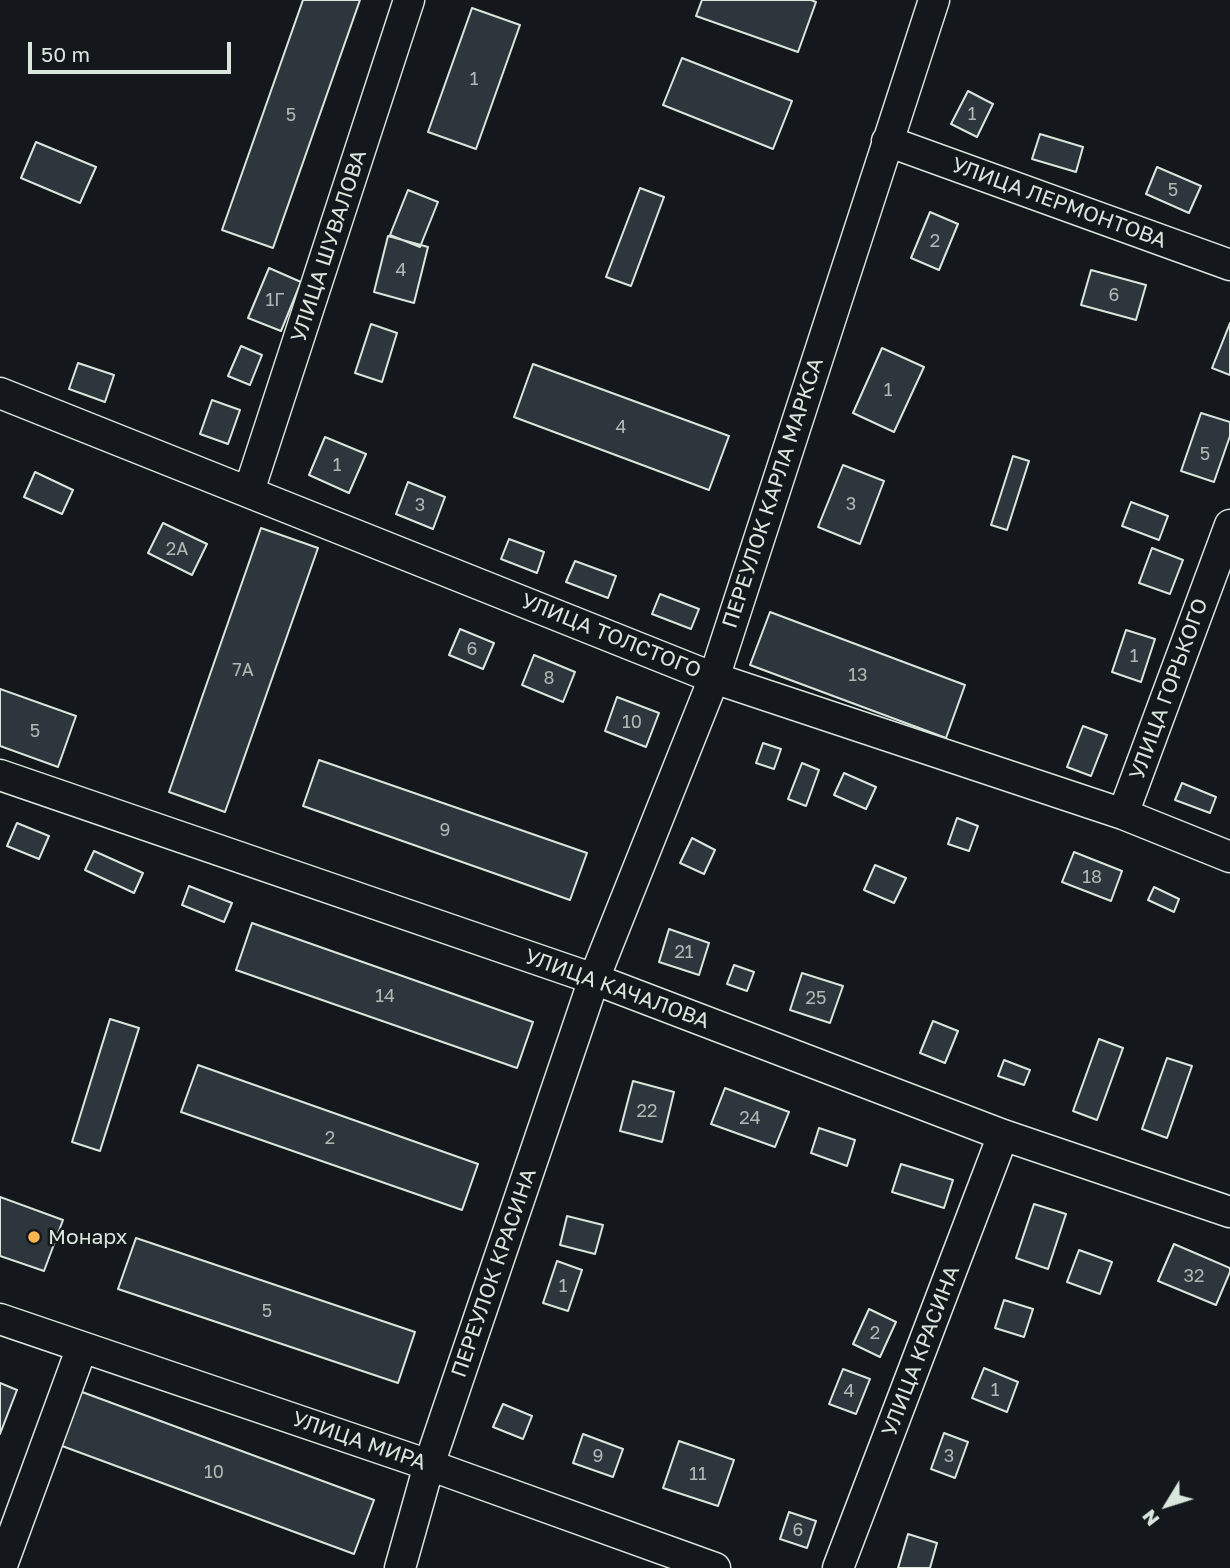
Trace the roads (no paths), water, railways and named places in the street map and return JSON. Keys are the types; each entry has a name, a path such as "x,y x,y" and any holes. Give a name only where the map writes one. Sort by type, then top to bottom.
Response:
{"street":[{"name":"УЛИЦА ШУВАЛОВА","path":"249,491 408,0"},
{"name":"ПЕРЕУЛОК КАРЛА МАРКСА","path":"594,979 714,678 934,0"},
{"name":"УЛИЦА ЛЕРМОНТОВА","path":"887,141 1230,265"},
{"name":"УЛИЦА ТОЛСТОГО","path":"0,393 714,678 1123,814 1230,857"},
{"name":"УЛИЦА ГОРЬКОГО","path":"1123,814 1223,567 1230,525"},
{"name":"УЛИЦА КАЧАЛОВА","path":"0,775 594,979 1003,1135 1230,1212"},
{"name":"ПЕРЕУЛОК КРАСИНА","path":"400,1568 429,1465 594,979"},
{"name":"УЛИЦА КРАСИНА","path":"838,1568 1003,1135"},
{"name":"УЛИЦА МИРА","path":"0,1319 429,1465 715,1568"},
{"path":"1,1568 82,1347"}],"place":[{"name":"Монарх","path":"34,1237"}]}
